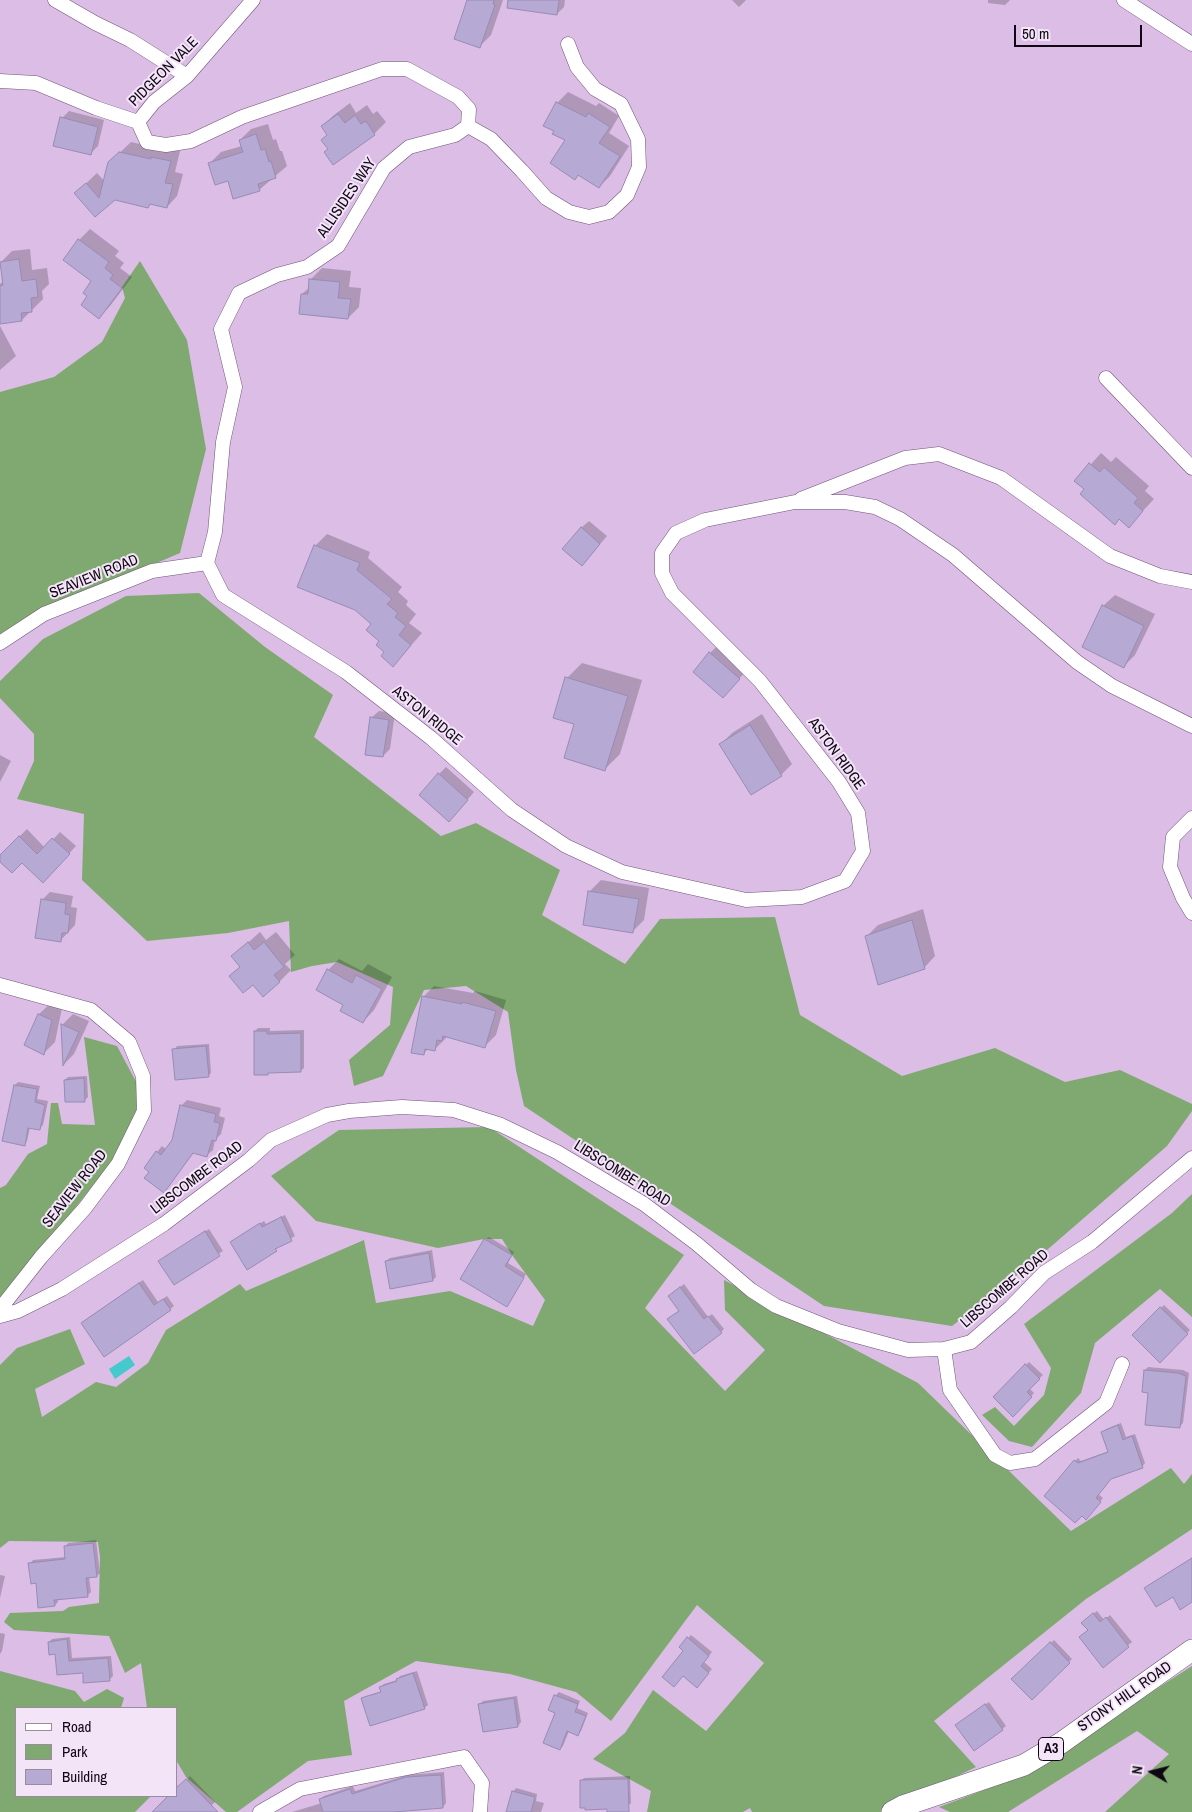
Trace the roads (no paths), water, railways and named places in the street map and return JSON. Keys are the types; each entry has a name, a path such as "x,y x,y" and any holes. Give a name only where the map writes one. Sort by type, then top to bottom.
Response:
{"main road":[{"name":"STONY HILL ROAD","path":"892,1812 903,1806 1024,1764 1061,1743 1192,1650"}],"street":[{"path":"55,0 130,40 187,76"},
{"name":"PIDGEON VALE","path":"138,122 154,102 187,76 253,0"},
{"path":"1124,0 1192,44"},
{"path":"0,81 36,83 96,108 138,122 148,142 166,145 191,141 242,117 382,69 407,69 458,97 469,109 468,126 491,139 522,170 546,198 569,212 589,217 609,212 627,194 639,166 638,139 621,104 595,90 577,67 568,44"},
{"name":"ALLISIDES WAY","path":"207,563 215,532 223,442 235,387 221,329 239,293 277,275 307,267 338,246 384,168 409,147 455,135 468,126"},
{"path":"1106,378 1192,468"},
{"path":"795,502 905,458 939,454 1001,478 1110,556 1160,576 1192,582"},
{"name":"ASTON RIDGE","path":"207,563 223,594 346,672 430,738 512,810 566,846 622,872 746,900 802,897 845,881 863,851 858,813 839,782 760,682 672,593 662,573 662,553 676,533 705,520 795,502 845,502 875,508 900,520 953,555 1077,662 1112,686 1192,726"},
{"name":"SEAVIEW ROAD","path":"0,643 44,614 152,571 207,563"},
{"path":"1192,818 1173,837 1170,868 1192,913"},
{"name":"SEAVIEW ROAD","path":"0,985 91,1010 129,1042 143,1076 144,1111 118,1164 85,1208 41,1257 0,1309"},
{"name":"LIBSCOMBE ROAD","path":"0,1316 18,1311 62,1289 164,1224 249,1160 271,1140 327,1115 349,1111 402,1107 454,1110 501,1125 557,1152 644,1204 697,1244 751,1290 776,1306 838,1331 908,1350 944,1350 971,1342 1011,1307 1044,1273 1092,1242 1192,1158"},
{"path":"944,1350 950,1390 995,1455 1010,1464 1035,1459 1106,1403 1122,1364"},
{"path":"260,1812 300,1789 464,1757 482,1783 480,1812"}]}
